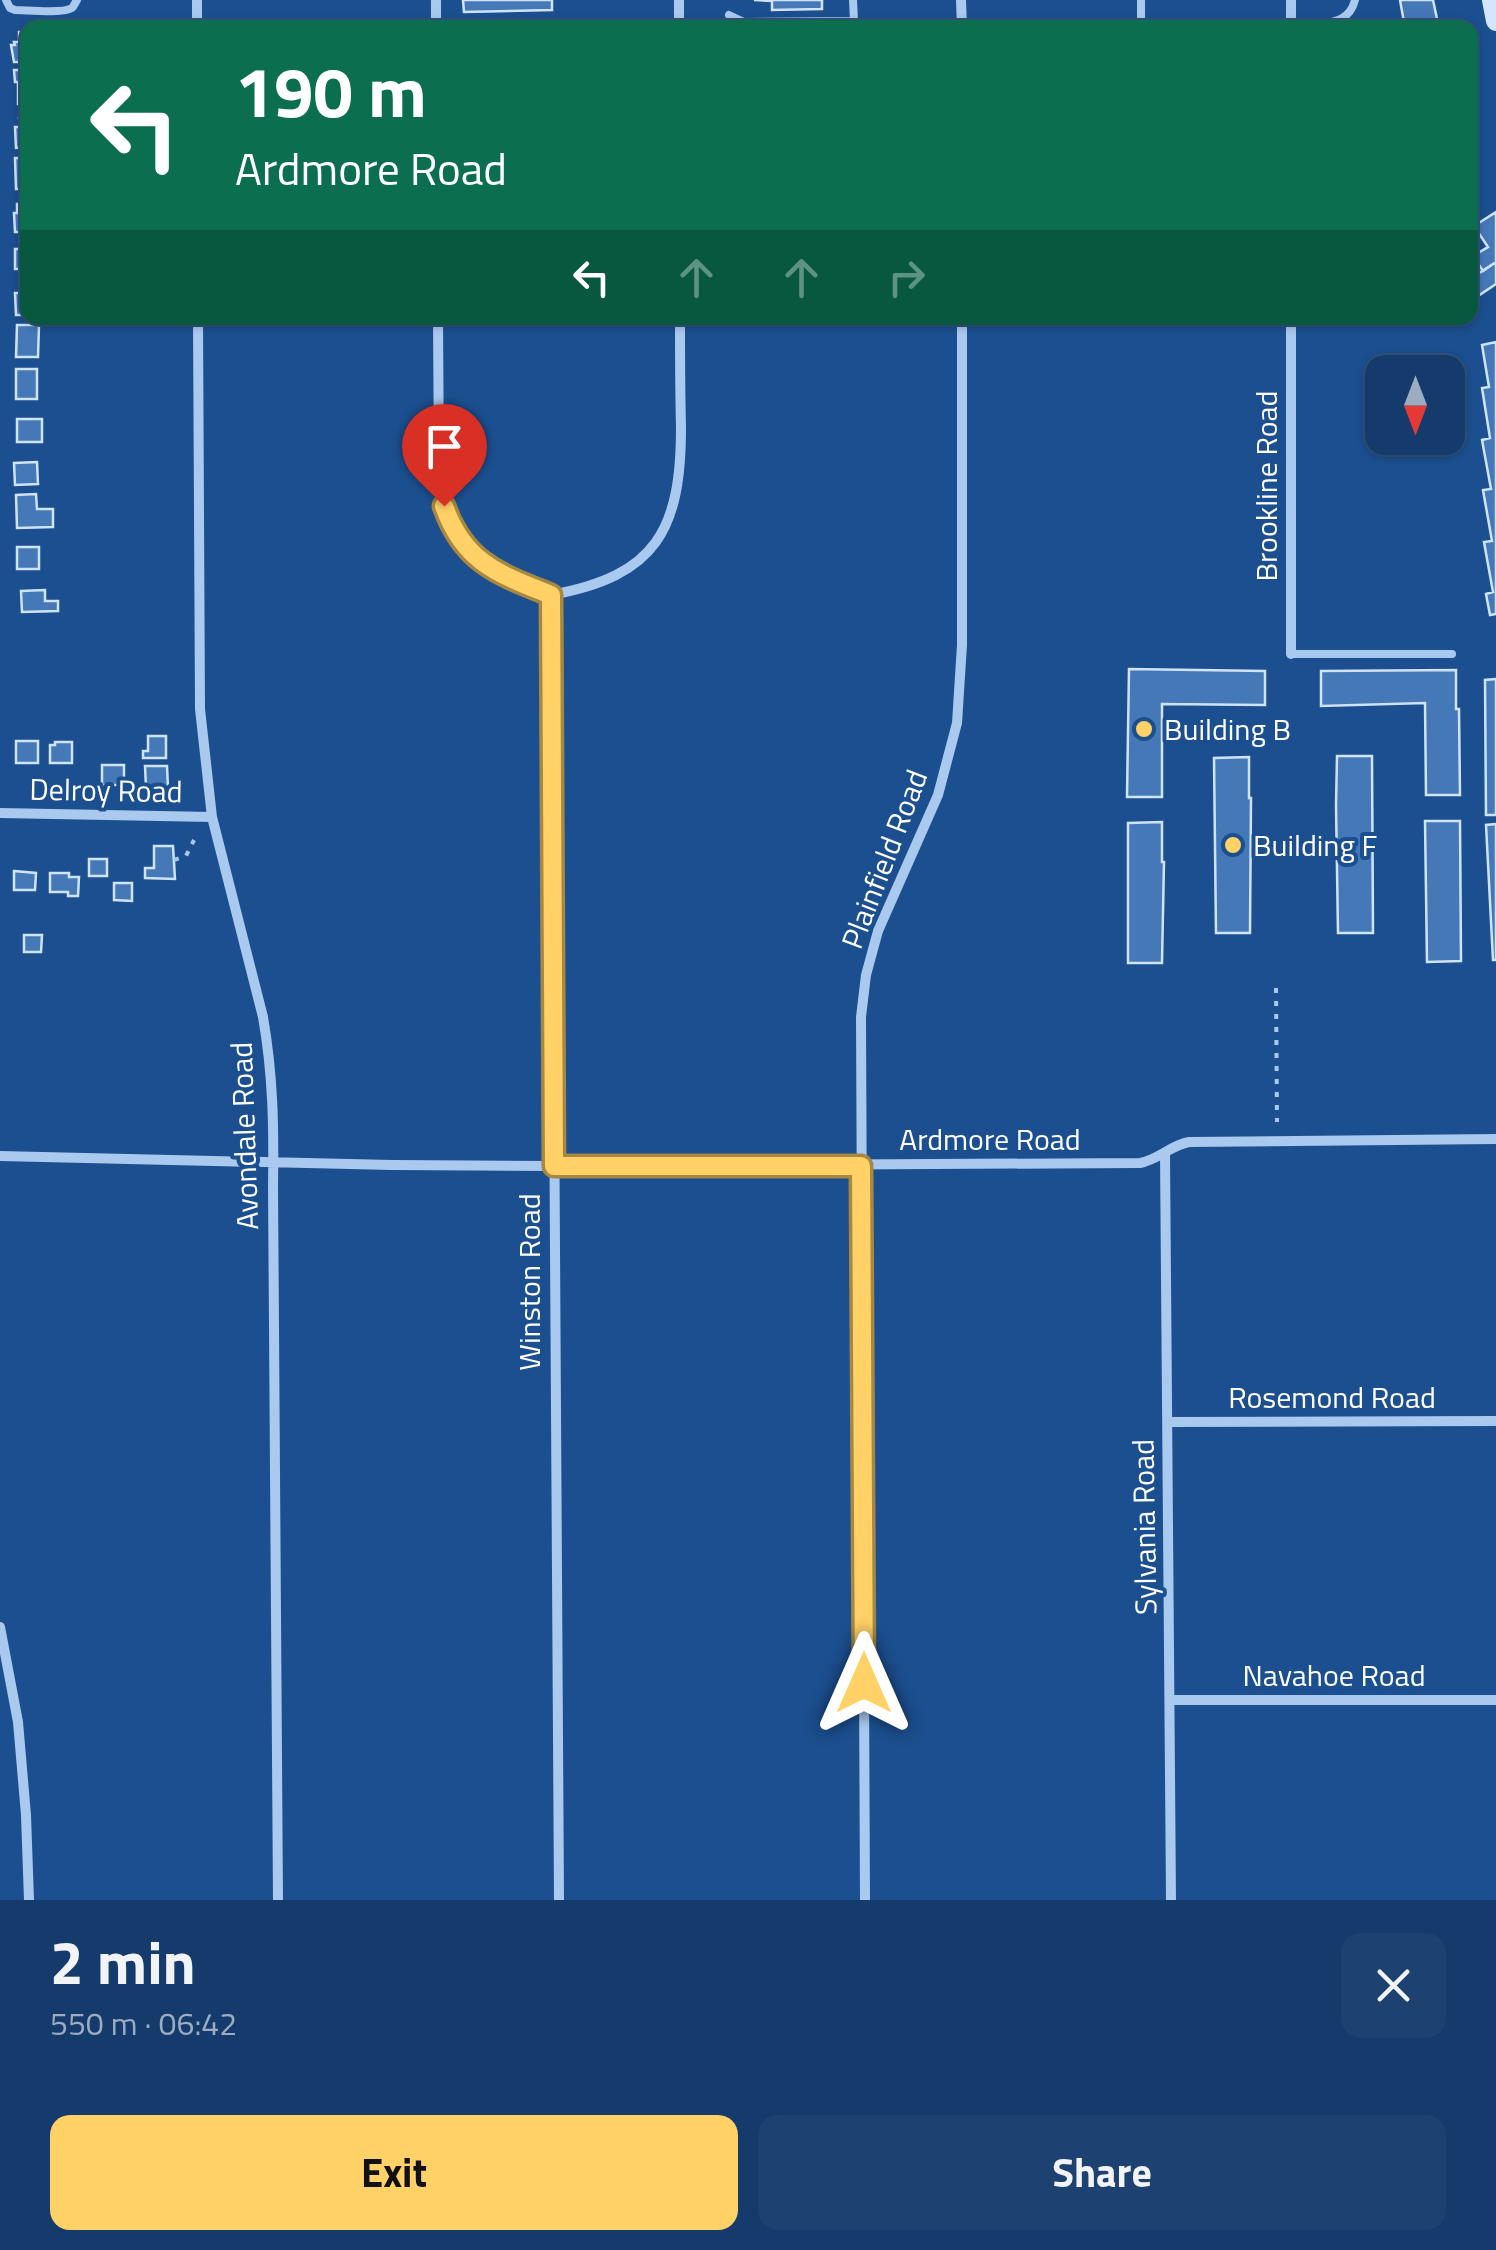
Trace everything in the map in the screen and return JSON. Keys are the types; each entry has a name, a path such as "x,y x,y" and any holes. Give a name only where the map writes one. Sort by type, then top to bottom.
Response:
{"main road":[{"path":"1492,0 1496,21"}],"street":[{"name":"Avondale Road","path":"198,325 200,709 212,817 263,1016 275,1136 278,1900"},
{"path":"438,325 439,468 450,522 468,549 490,569 551,595 604,582 624,572 648,553 662,533 675,501 681,466 680,325"},
{"name":"Plainfield Road","path":"865,1900 861,1016 866,975 878,931 938,795 956,723 962,644 962,325"},
{"name":"Brookline Road","path":"1291,325 1291,654"},
{"name":"Winston Road","path":"551,595 559,1900"},
{"name":"Delroy Road","path":"0,813 212,817"},
{"name":"Ardmore Road","path":"0,1156 554,1166 1140,1163 1188,1142 1496,1139"},
{"name":"Sylvania Road","path":"1166,1153 1172,1900"},
{"name":"Rosemond Road","path":"1168,1422 1496,1421"},
{"path":"0,1627 18,1722 29,1900"},
{"name":"Navahoe Road","path":"1171,1700 1496,1700"}],"lane":[{"path":"6,0 15,10 69,10 77,0"},
{"path":"1141,0 1142,20"},
{"path":"1336,20 1345,17 1355,0"},
{"path":"729,15 740,20"},
{"path":"1291,654 1452,654"}],"path":[{"path":"174,860 186,856 194,840"},
{"path":"1276,988 1277,1122"}],"building":[{"path":"463,0 552,0 552,10 464,12"},
{"path":"754,0 822,0 822,9 772,10 772,1"},
{"path":"1400,0 1433,0 1437,20 1404,20"},
{"path":"20,32 20,62 14,62 11,45 19,42"},
{"path":"14,70 20,70 20,104 18,82"},
{"path":"15,127 20,127 20,148 16,148"},
{"path":"15,158 20,158 20,189 16,189"},
{"path":"20,204 20,232 15,232"},
{"path":"1496,212 1496,262 1483,271 1478,253 1488,247 1478,232 1478,223"},
{"path":"15,249 20,249 20,269 15,269"},
{"path":"1496,262 1496,284 1478,296 1478,274"},
{"path":"15,293 20,293 20,315 16,315"},
{"path":"17,325 39,325 38,357 16,357"},
{"path":"1496,342 1496,614 1490,615 1486,594 1493,592 1484,542 1492,541 1483,490 1491,489 1482,440 1490,438 1482,388 1489,387 1482,345"},
{"path":"16,369 37,369 37,399 16,399"},
{"path":"17,419 42,419 42,442 17,442"},
{"path":"37,462 38,484 15,485 14,463"},
{"path":"36,494 37,509 53,509 53,527 17,528 16,495"},
{"path":"17,547 39,547 39,569 17,569"},
{"path":"45,590 45,601 58,601 58,611 22,612 21,591"},
{"name":"Building B","path":"1129,669 1265,671 1265,705 1162,704 1162,797 1127,797"},
{"path":"1456,670 1460,795 1426,795 1425,703 1321,706 1321,671"},
{"path":"1496,679 1496,815 1486,815 1485,680"},
{"path":"148,736 166,736 166,758 143,758 143,751 148,751"},
{"path":"16,741 38,741 38,763 16,763"},
{"path":"72,742 72,763 50,763 50,745"},
{"path":"1337,756 1372,756 1373,933 1338,933"},
{"name":"Building F","path":"1249,757 1250,933 1216,933 1214,758"},
{"path":"102,765 124,765 124,785 102,785"},
{"path":"145,766 167,766 168,788 146,788"},
{"path":"1425,821 1460,821 1461,961 1427,962"},
{"path":"1162,822 1162,963 1128,963 1128,823"},
{"path":"1496,824 1496,960 1493,960 1486,825"},
{"path":"154,846 173,846 175,879 145,878 145,868 154,868"},
{"path":"89,859 107,859 107,876 89,876"},
{"path":"14,871 36,873 35,890 14,890"},
{"path":"50,873 79,877 78,896 50,892"},
{"path":"114,883 132,883 132,901 114,900"},
{"path":"24,935 42,935 41,952 24,952"}],"place":[{"name":"Building B","path":"1144,729"},
{"name":"Building F","path":"1233,845"}],"route":[{"path":"444,506 458,537 490,569 551,595 554,1166 861,1166 864,1683"}]}
